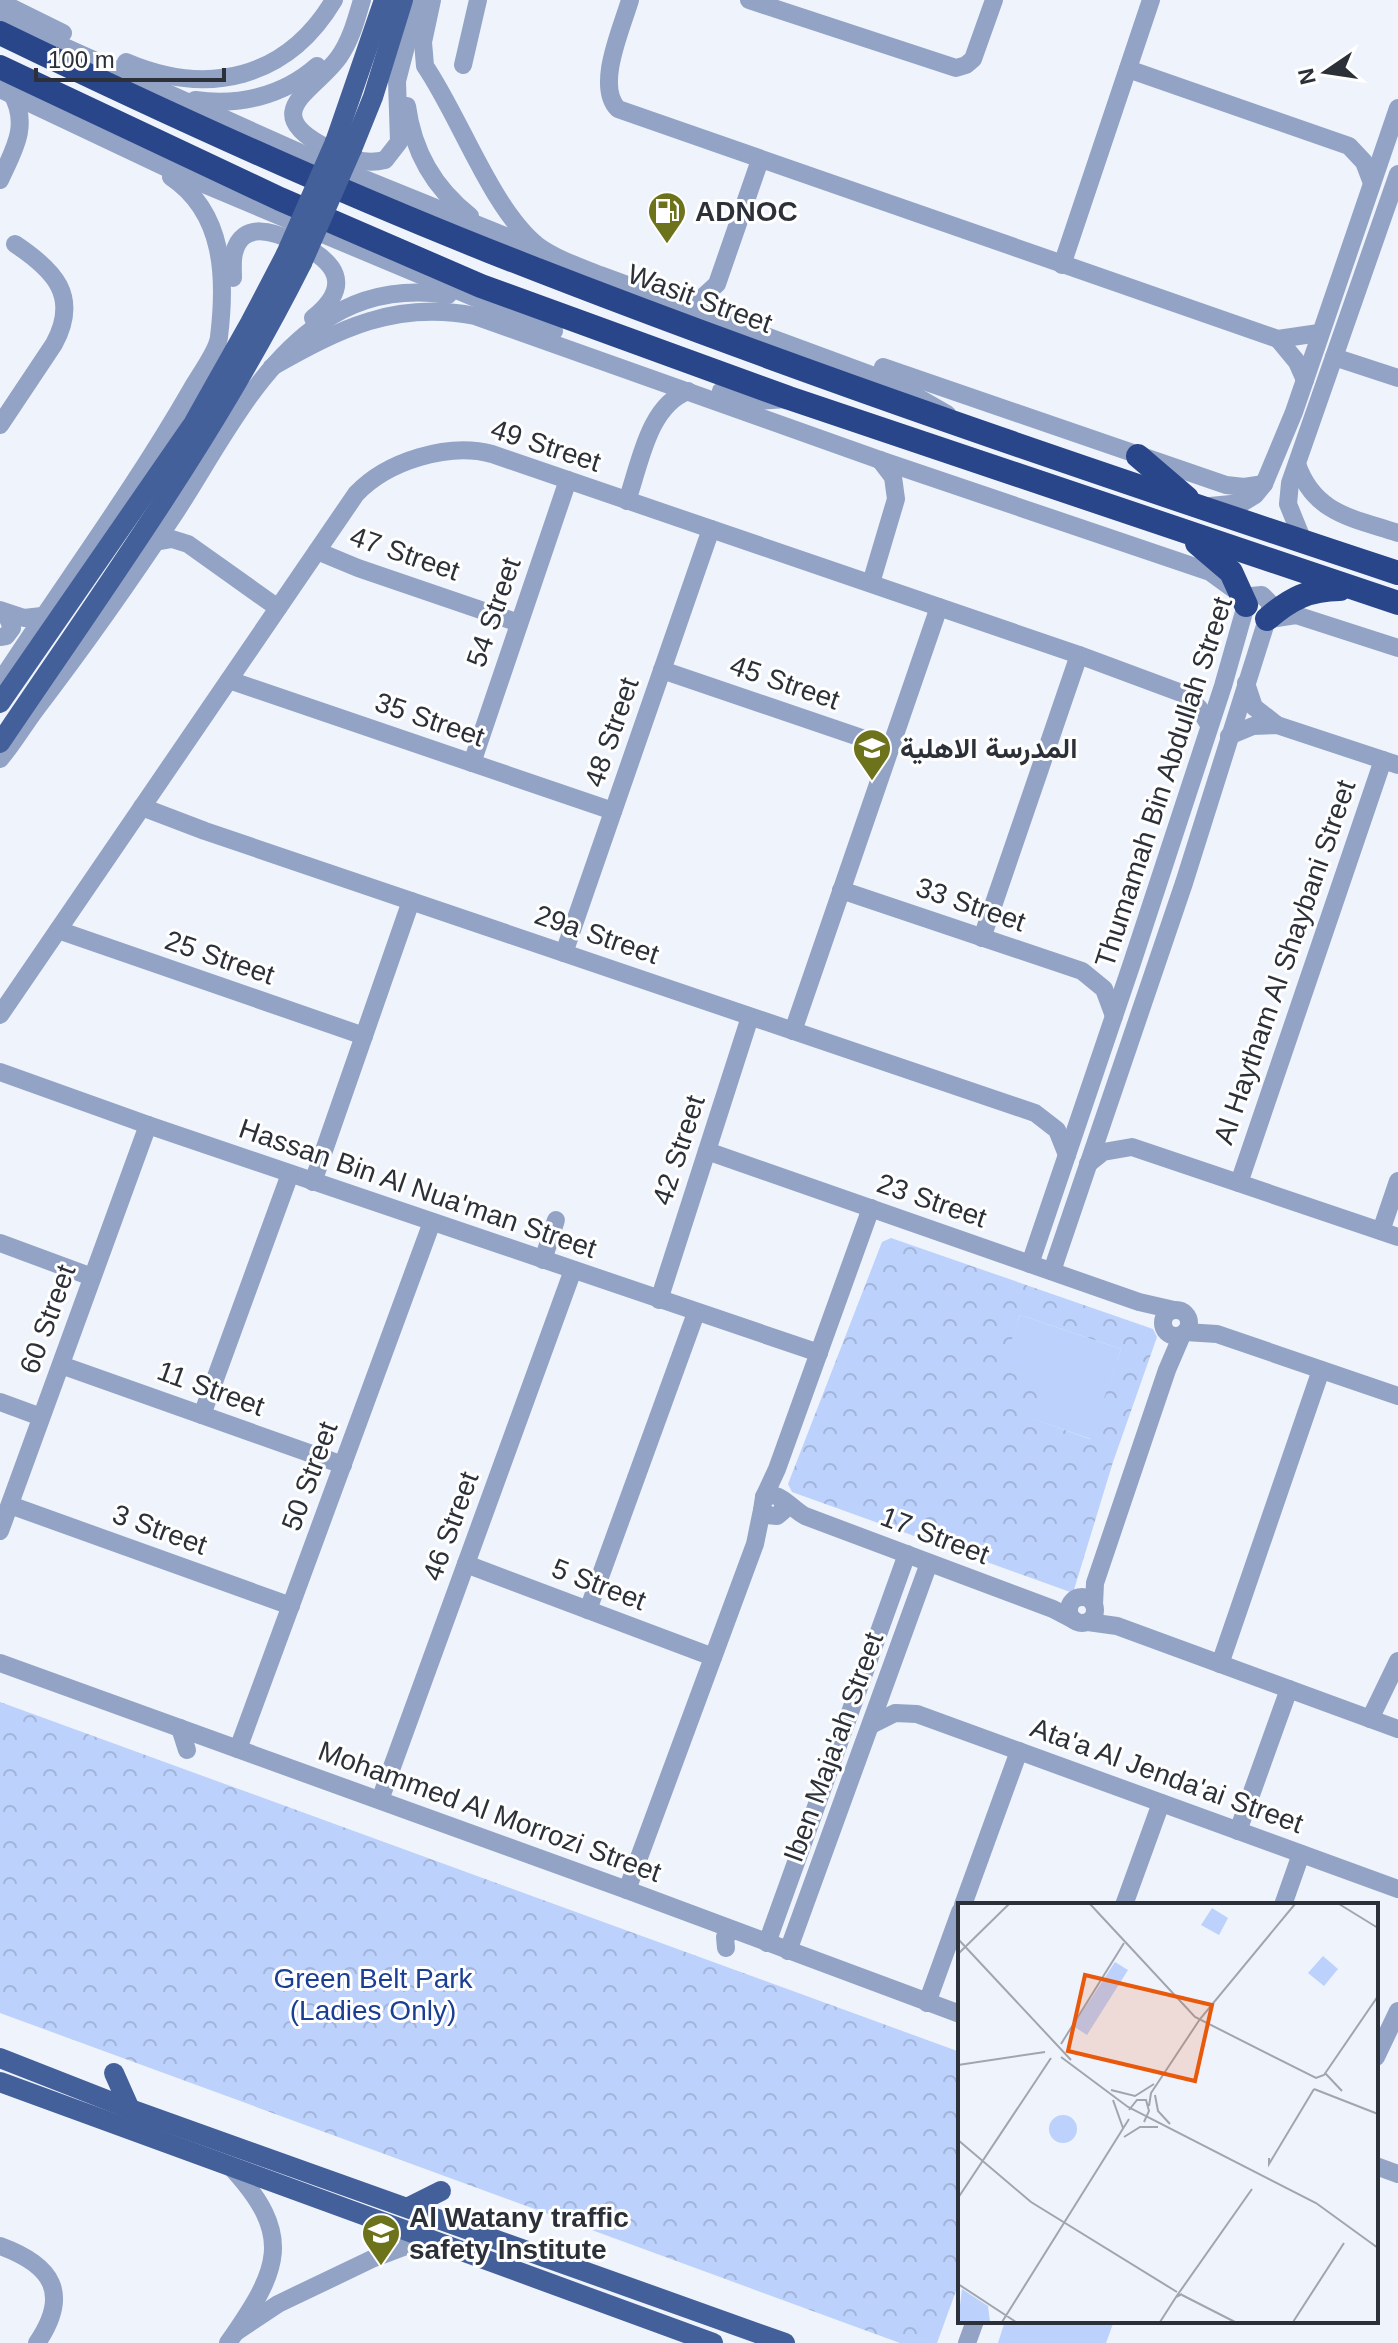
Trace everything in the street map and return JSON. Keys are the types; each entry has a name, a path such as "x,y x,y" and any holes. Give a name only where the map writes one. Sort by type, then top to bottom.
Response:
{"highway":[{"name":"Wasit Street","path":"0,33 225,140 488,251 958,424 1398,573"},
{"path":"0,67 280,199 481,286 789,398 1398,603"},
{"path":"1138,456 1198,507"},
{"path":"1178,530 1214,555 1231,572 1252,613 1288,602 1307,592 1355,589"}],"main road":[{"path":"344,146 384,0"},
{"path":"0,743 208,433 266,333 294,258 344,146 373,97 403,0"},
{"path":"0,703 193,424 250,323 294,258"},
{"path":"0,2058 130,2109 785,2343"},
{"path":"114,2073 130,2109"},
{"path":"28,2092 25,2085 31,2080 56,2087 70,2084"},
{"path":"0,2082 713,2343"},
{"path":"409,2207 441,2191"}],"street":[{"path":"0,18 164,76 191,80 219,79 255,70 287,53 315,28 334,0"},
{"path":"362,0 348,43 338,58 300,95 295,115 297,126 312,140 365,163 385,160 399,142 397,81 418,0"},
{"path":"432,0 423,42 425,66 509,213 528,236 554,256"},
{"path":"463,65 478,0"},
{"path":"630,0 609,73 608,93 612,103 626,112 1278,339 1292,353 1305,380"},
{"path":"749,0 956,68 973,59 994,0"},
{"path":"1062,265 1151,0"},
{"path":"0,2 172,96 554,256 893,383 935,405 958,424"},
{"path":"172,96 234,102 281,89 311,71 354,26"},
{"path":"409,35 405,93 411,132 426,167 450,199 500,234"},
{"path":"1128,69 1349,146 1364,162 1372,183"},
{"path":"6,92 131,152 550,329 730,394 759,401 789,398"},
{"path":"0,180 20,137 21,115 6,92"},
{"path":"1198,507 1242,503 1255,495 1264,484 1288,428 1398,108"},
{"path":"20,137 49,112"},
{"path":"1349,146 1370,142 1389,133"},
{"path":"131,152 176,180 207,218 217,240 223,275 219,339"},
{"path":"691,308 717,284 760,160"},
{"path":"1303,541 1288,504 1290,483 1334,357 1391,215 1398,174"},
{"path":"4,676 171,425 219,339 230,314 234,253 248,235 260,230 279,233 313,249 330,263 337,284 332,300 290,336 267,361 238,413"},
{"path":"0,425 66,335 72,302 67,283 59,271 44,257 8,241"},
{"path":"717,284 733,324"},
{"path":"0,759 88,641 176,512 238,413 272,367 316,326 364,300 415,291 474,298"},
{"path":"272,367 351,326 385,316 418,311 475,316 880,460 1210,572 1223,579 1252,613 1296,615 1398,648"},
{"path":"733,324 770,328 1226,485 1244,487 1264,484"},
{"path":"550,329 569,349"},
{"path":"1278,339 1319,333"},
{"path":"1334,357 1398,378"},
{"path":"643,375 653,390 656,416"},
{"path":"627,501 656,416 670,400 688,391"},
{"path":"1288,428 1288,452 1298,460 1311,493 1336,512 1398,533"},
{"name":"49 Street","path":"0,1015 363,486 395,468 441,453 479,450 871,583 1184,694"},
{"path":"871,583 896,499 893,477 880,460"},
{"path":"896,499 925,475"},
{"name":"54 Street","path":"472,763 568,480"},
{"path":"176,512 179,529 188,544"},
{"name":"48 Street","path":"564,953 711,529"},
{"path":"155,542 172,539 188,544 278,608"},
{"name":"47 Street","path":"317,551 519,623"},
{"path":"793,1031 939,607"},
{"path":"3,612 24,618 42,616"},
{"path":"0,637 6,636 12,628 3,612"},
{"name":"Thumamah Bin Abdullah Street","path":"1052,1271 1184,883 1246,683 1252,613"},
{"name":"Thumamah Bin Abdullah Street","path":"1030,1264 1209,725 1252,613"},
{"path":"0,645 4,676"},
{"path":"982,938 1079,655"},
{"name":"45 Street","path":"662,670 891,748"},
{"name":"35 Street","path":"229,680 613,811"},
{"path":"1246,683 1254,707 1277,725 1390,762"},
{"path":"1184,694 1223,686"},
{"path":"1184,694 1199,708 1209,725"},
{"path":"1229,736 1253,726 1277,725"},
{"name":"Al Haytham Al Shaybani Street","path":"1239,1183 1390,762"},
{"name":"29a Street","path":"142,807 1035,1113 1057,1130 1067,1155"},
{"name":"33 Street","path":"841,890 1082,971 1103,973 1132,963"},
{"path":"313,1182 411,901"},
{"name":"25 Street","path":"58,930 364,1036"},
{"name":"33 Street","path":"1082,971 1104,989 1114,1016"},
{"name":"42 Street","path":"659,1300 750,1017"},
{"name":"Hassan Bin Al Nua'man Street","path":"0,1072 313,1182 819,1353"},
{"name":"29a Street","path":"1035,1113 1065,1112 1084,1105"},
{"path":"1106,1109 1119,1134 1132,1147 1389,1234 1398,1181"},
{"name":"60 Street","path":"0,1531 148,1125"},
{"path":"1088,1164 1103,1152 1132,1147"},
{"name":"23 Street","path":"707,1151 1139,1302 1177,1325 1217,1334 1398,1396"},
{"path":"202,1415 290,1174"},
{"path":"627,1890 755,1544 774,1506 777,1469 871,1208"},
{"path":"543,1260 556,1220"},
{"name":"50 Street","path":"238,1749 432,1222"},
{"path":"0,1243 92,1277"},
{"name":"46 Street","path":"380,1800 573,1270"},
{"path":"588,1610 696,1313"},
{"path":"1086,1606 1167,1370 1177,1325"},
{"name":"11 Street","path":"61,1365 343,1465"},
{"path":"1220,1664 1321,1370"},
{"path":"0,1402 41,1417"},
{"name":"3 Street","path":"10,1505 291,1606"},
{"name":"17 Street","path":"774,1506 1046,1606 1086,1606 1117,1626 1398,1729"},
{"name":"Iben Maja'ah Street","path":"767,1943 907,1554"},
{"name":"Iben Maja'ah Street","path":"788,1951 929,1563"},
{"name":"5 Street","path":"466,1564 713,1657"},
{"path":"1370,1719 1398,1661"},
{"name":"Mohammed Al Morrozi Street","path":"0,1663 958,2013"},
{"path":"890,1671 897,1694 917,1714"},
{"path":"1238,1831 1289,1689"},
{"path":"871,1725 895,1713 917,1714"},
{"name":"Ata'a Al Jenda'ai Street","path":"917,1714 1398,1889"},
{"path":"180,1728 187,1750"},
{"path":"964,1903 1019,1751"},
{"path":"1125,1903 1161,1803"},
{"path":"1284,1903 1301,1854"},
{"path":"927,2003 958,1918"},
{"path":"726,1948 725,1937 733,1930"},
{"path":"1378,2053 1398,2011"},
{"path":"229,2165 264,2208 273,2239 273,2260 267,2279 232,2337"},
{"path":"1378,2167 1398,2174"},
{"path":"232,2337 278,2304 387,2252 427,2238"},
{"path":"0,2246 35,2261 50,2281 54,2296 53,2312 48,2327 37,2343"},
{"path":"967,2343 974,2323"}],"green space":[{"path":"891,1238 1153,1329 1157,1337 1113,1462 1073,1593 792,1492 788,1484 882,1242","holes":["1020,1315 1121,1349 1090,1439 1031,1418 1042,1384 1002,1370"]},
{"path":"1020,1315 1121,1349 1091,1439 1030,1418 1001,1370"},
{"name":"Green Belt Park (Ladies Only)","path":"0,1702 958,2051 958,2285 937,2343 900,2343 0,2013"},
{"path":"1004,2323 1113,2323 1106,2343 998,2343"}],"place":[{"name":"ADNOC","path":"667,245"},
{"name":"المدرسة الاهلية","path":"872,782"},
{"name":"Al Watany traffic safety Institute","path":"381,2267"}]}
